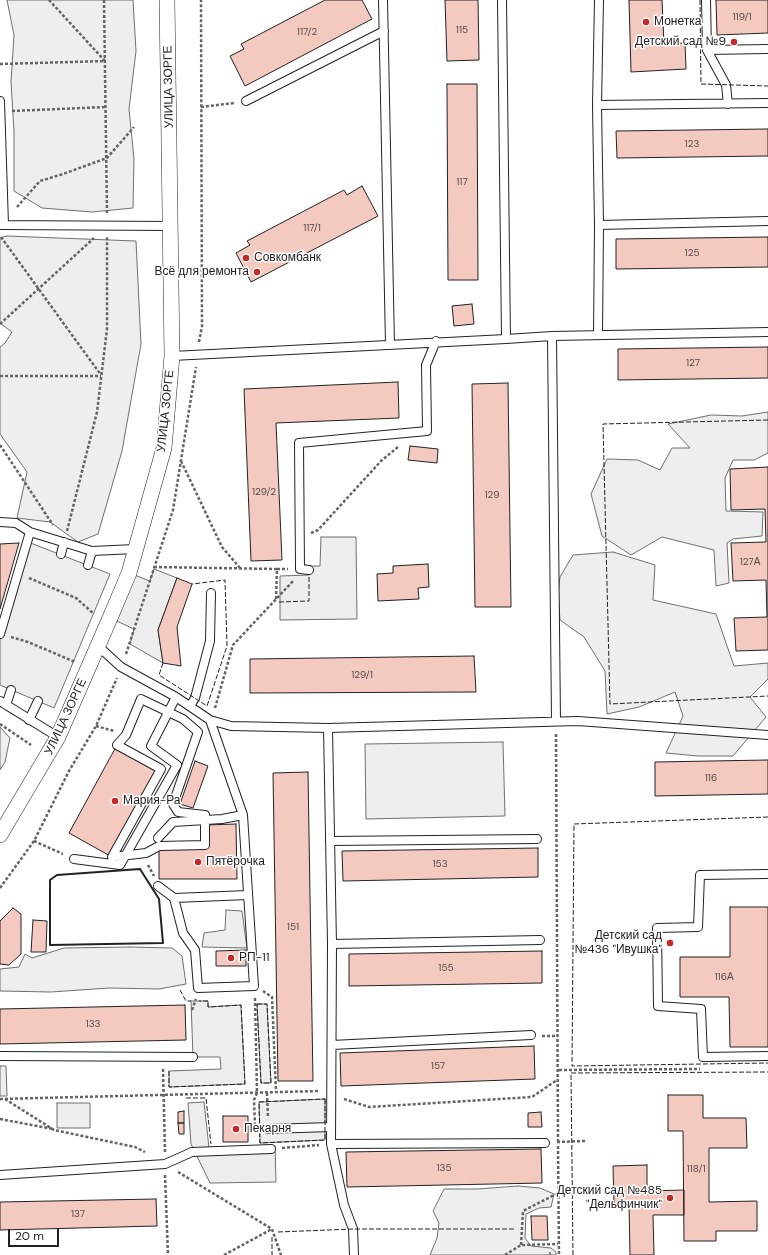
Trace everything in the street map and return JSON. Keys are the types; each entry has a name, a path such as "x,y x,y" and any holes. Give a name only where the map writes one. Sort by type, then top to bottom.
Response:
{"street":[{"name":"УЛИЦА ЗОРГЕ","path":"0,835 58,737 129,573 164,448 172,356 167,0"}],"lane":[{"path":"383,0 390,345"},
{"path":"502,0 506,338"},
{"path":"598,335 599,225 597,105 599,0"},
{"path":"706,0 707,50 726,84 728,104"},
{"path":"246,101 384,31"},
{"path":"707,50 768,49"},
{"path":"0,101 2,225 170,226"},
{"path":"597,105 768,103"},
{"path":"599,225 768,221"},
{"path":"172,356 552,336 768,332"},
{"path":"552,336 556,722"},
{"path":"309,570 299,572 299,443 427,432 426,365 436,341"},
{"path":"0,522 16,523 30,532 92,551 135,548"},
{"path":"0,634 30,532"},
{"path":"61,554 64,542"},
{"path":"88,565 92,551"},
{"path":"190,706 195,698 210,641 211,593"},
{"path":"98,646 121,667 176,697 210,720 231,726 328,728 578,721 768,735"},
{"path":"11,690 3,703 58,737"},
{"path":"74,859 120,865 126,856 177,765 151,746 176,697"},
{"path":"141,699 168,712 183,719 198,732 173,804 178,812 205,815 205,845 159,846 146,853 112,857 161,769 117,745 126,735 141,699"},
{"path":"29,720 38,701"},
{"path":"158,886 174,898 183,933 195,950 198,988 254,986 243,815 210,720"},
{"path":"328,728 332,944 331,1144 344,1205 353,1229 354,1255"},
{"path":"158,838 173,822 222,819 243,815"},
{"path":"330,841 537,839"},
{"path":"768,874 700,876 698,927 657,928 658,1006 701,1009 703,1057 768,1056"},
{"path":"174,898 248,895"},
{"path":"332,944 540,940"},
{"path":"332,1045 531,1035"},
{"path":"0,1056 193,1057"},
{"path":"268,1129 331,1127"},
{"path":"331,1144 545,1143"},
{"path":"0,1175 165,1164 192,1152 271,1149"}],"path":[{"path":"49,0 105,61"},
{"path":"64,542 97,412 107,329 107,158 104,0"},
{"path":"0,64 105,61"},
{"path":"201,107 246,101"},
{"path":"0,111 106,107"},
{"path":"2,225 24,197 40,181 107,158 134,127"},
{"path":"0,324 107,226"},
{"path":"0,236 102,376"},
{"path":"0,376 102,376"},
{"path":"300,538 318,530 381,461 414,433"},
{"path":"0,444 64,542"},
{"path":"181,460 222,547 241,568"},
{"path":"154,567 277,569 276,599"},
{"path":"210,720 234,645 299,572"},
{"path":"18,574 76,598 100,619 105,629"},
{"path":"0,634 28,642 88,667"},
{"path":"556,722 559,1255"},
{"path":"0,724 32,745"},
{"path":"96,726 126,735"},
{"path":"34,841 74,859"},
{"path":"254,986 272,997 276,1092"},
{"path":"254,986 257,1093 254,1100 256,1150"},
{"path":"162,1058 168,1255"},
{"path":"558,1070 706,1069"},
{"path":"0,1099 163,1096 332,1090 346,1101 369,1107 532,1097 557,1080"},
{"path":"267,1093 268,1129"},
{"path":"0,1119 54,1130"},
{"path":"545,1143 585,1141"},
{"path":"271,1149 331,1144"},
{"path":"521,1245 523,1212 558,1193"},
{"path":"224,1255 272,1229"},
{"path":"505,1255 521,1245 558,1244"}],"shaded area":[{"path":"7,0 133,0 136,51 129,109 134,159 133,208 92,212 42,208 14,191 14,132 11,82 14,35"},
{"path":"7,236 136,241 141,344 122,451 98,534 78,542 50,522 17,518 27,472 0,434 0,347 5,343 12,332 0,323 0,238"},
{"path":"768,412 768,453 754,460 733,460 725,478 726,511 763,512 762,536 733,539 727,543 729,583 716,586 714,550 662,537 631,555 602,536 591,494 607,459 638,460 660,470 672,448 690,448 668,424 711,415 742,416"},
{"path":"321,537 356,537 357,619 280,620 280,576 309,575 309,566 320,566"},
{"path":"28,542 110,574 54,708 0,685 0,634"},
{"path":"613,552 655,565 653,600 716,614 734,666 768,663 768,679 750,697 766,717 733,756 698,756 666,753 683,716 675,692 639,707 607,714 605,671 584,637 560,620 558,593 560,577 573,555"},
{"path":"154,569 177,578 158,630 163,663 130,644 134,629 110,618 129,573 150,581"},
{"path":"0,727 10,738 5,762 0,770"},
{"path":"503,742 505,816 366,819 365,744"},
{"path":"226,910 242,911 247,948 202,947 204,933 225,930"},
{"path":"64,948 172,948 182,956 186,984 159,989 109,988 51,992 0,991 0,969 19,967 25,954 32,958"},
{"path":"191,1001 208,1001 208,1007 241,1005 245,1084 169,1087 169,1071 221,1069 220,1057 193,1057"},
{"path":"257,1004 267,1004 271,1083 261,1083"},
{"path":"0,1066 6,1066 7,1096 0,1096"},
{"path":"325,1099 325,1140 260,1143 259,1102"},
{"path":"204,1102 209,1148 275,1146 276,1182 210,1183 191,1144 188,1103"},
{"path":"57,1103 90,1103 90,1128 57,1128"},
{"path":"518,1186 540,1188 554,1194 551,1207 539,1208 526,1214 525,1238 531,1246 551,1248 556,1252 556,1255 430,1255 437,1238 439,1223 433,1211 444,1189 477,1189"}],"building":[{"path":"325,0 362,0 372,19 245,86 230,56 244,49 241,44"},
{"path":"445,0 478,0 479,60 447,61"},
{"name":"Монетка","path":"629,0 662,0 664,44 685,43 686,69 631,72"},
{"path":"716,0 768,0 768,33 717,35"},
{"path":"447,84 477,84 478,280 448,280"},
{"path":"768,129 768,156 617,158 616,131"},
{"path":"362,186 378,216 251,282 236,253 250,245 247,241 344,190 347,195"},
{"path":"768,237 768,267 616,269 616,239"},
{"path":"472,304 474,324 454,326 452,306"},
{"path":"768,347 768,378 618,380 618,349"},
{"path":"398,382 399,418 276,423 282,560 251,561 244,389"},
{"path":"508,383 511,607 475,607 472,384"},
{"path":"410,446 438,449 437,463 408,460"},
{"path":"768,467 768,650 736,651 734,618 767,617 766,580 733,581 731,543 766,542 765,509 731,510 730,469"},
{"path":"19,543 0,609 0,544"},
{"path":"428,564 429,587 418,588 419,599 378,601 377,574 393,573 393,566"},
{"path":"177,578 192,584 177,627 181,666 163,663 158,630"},
{"path":"474,656 476,692 250,693 250,659"},
{"name":"Мария-Ра","path":"117,745 161,769 112,857 69,833"},
{"path":"768,760 768,794 655,796 655,762"},
{"path":"195,761 208,766 193,808 180,804"},
{"path":"308,772 313,1081 278,1081 273,773"},
{"name":"Пятёрочка","path":"236,824 237,879 159,879 159,846 205,845 205,825"},
{"path":"538,848 538,877 343,881 342,851"},
{"path":"730,907 768,907 768,1047 730,1047 729,997 680,997 680,957 730,957"},
{"path":"13,908 21,914 21,954 9,965 0,964 0,921"},
{"path":"33,920 47,921 46,952 31,952"},
{"name":"РП-11","path":"246,950 246,966 216,966 216,951"},
{"path":"542,951 542,983 349,986 349,954"},
{"path":"185,1005 186,1040 0,1044 0,1009"},
{"path":"534,1046 535,1079 341,1086 340,1053"},
{"path":"668,1095 703,1095 703,1118 746,1118 747,1148 709,1148 709,1202 757,1201 757,1231 716,1231 716,1241 684,1241 683,1131 668,1131"},
{"path":"184,1111 184,1123 178,1123 178,1112"},
{"path":"541,1112 542,1127 528,1127 528,1113"},
{"name":"Пекарня","path":"223,1116 248,1116 248,1142 223,1142"},
{"path":"178,1123 184,1123 184,1134 179,1134"},
{"path":"541,1149 542,1183 347,1187 346,1152"},
{"path":"647,1165 647,1191 684,1190 684,1215 653,1215 654,1255 630,1255 629,1204 614,1204 613,1166"},
{"path":"156,1199 157,1226 0,1230 0,1202"},
{"path":"531,1216 547,1216 548,1240 532,1240"}],"fence":[{"path":"700,0 701,84 768,86"},
{"path":"768,420 603,424 610,704 768,696"},
{"path":"279,602 309,601 309,575"},
{"path":"163,663 159,675 207,706 227,646 225,580 192,584"},
{"path":"768,817 574,824 572,1066 768,1063"},
{"path":"180,990 186,1001 191,1001"},
{"path":"169,1071 169,1087 245,1084 241,1005 208,1007 208,1001 199,1001"},
{"path":"257,1004 267,1004 271,1083 261,1083 257,1004"},
{"path":"573,1255 571,1073 768,1072"},
{"path":"186,1098 206,1098 211,1144"},
{"path":"325,1099 325,1140 260,1143 259,1102 325,1099"},
{"path":"278,1232 353,1229 516,1229"},
{"path":"272,1237 272,1255"}],"wall":[{"path":"140,869 159,899 163,943 50,945 50,880 57,875 140,869"}],"place":[{"name":"Монетка","path":"646,22"},
{"name":"Детский сад №9","path":"734,42"},
{"name":"Совкомбанк","path":"246,258"},
{"name":"Всё для ремонта","path":"257,272"},
{"name":"Мария-Ра","path":"115,801"},
{"name":"Пятёрочка","path":"198,862"},
{"name":"Детский сад №436 \"Ивушка\"","path":"670,943"},
{"name":"РП-11","path":"231,958"},
{"name":"Пекарня","path":"236,1129"},
{"name":"Детский сад №485 \"Дельфинчик\"","path":"670,1198"}]}
